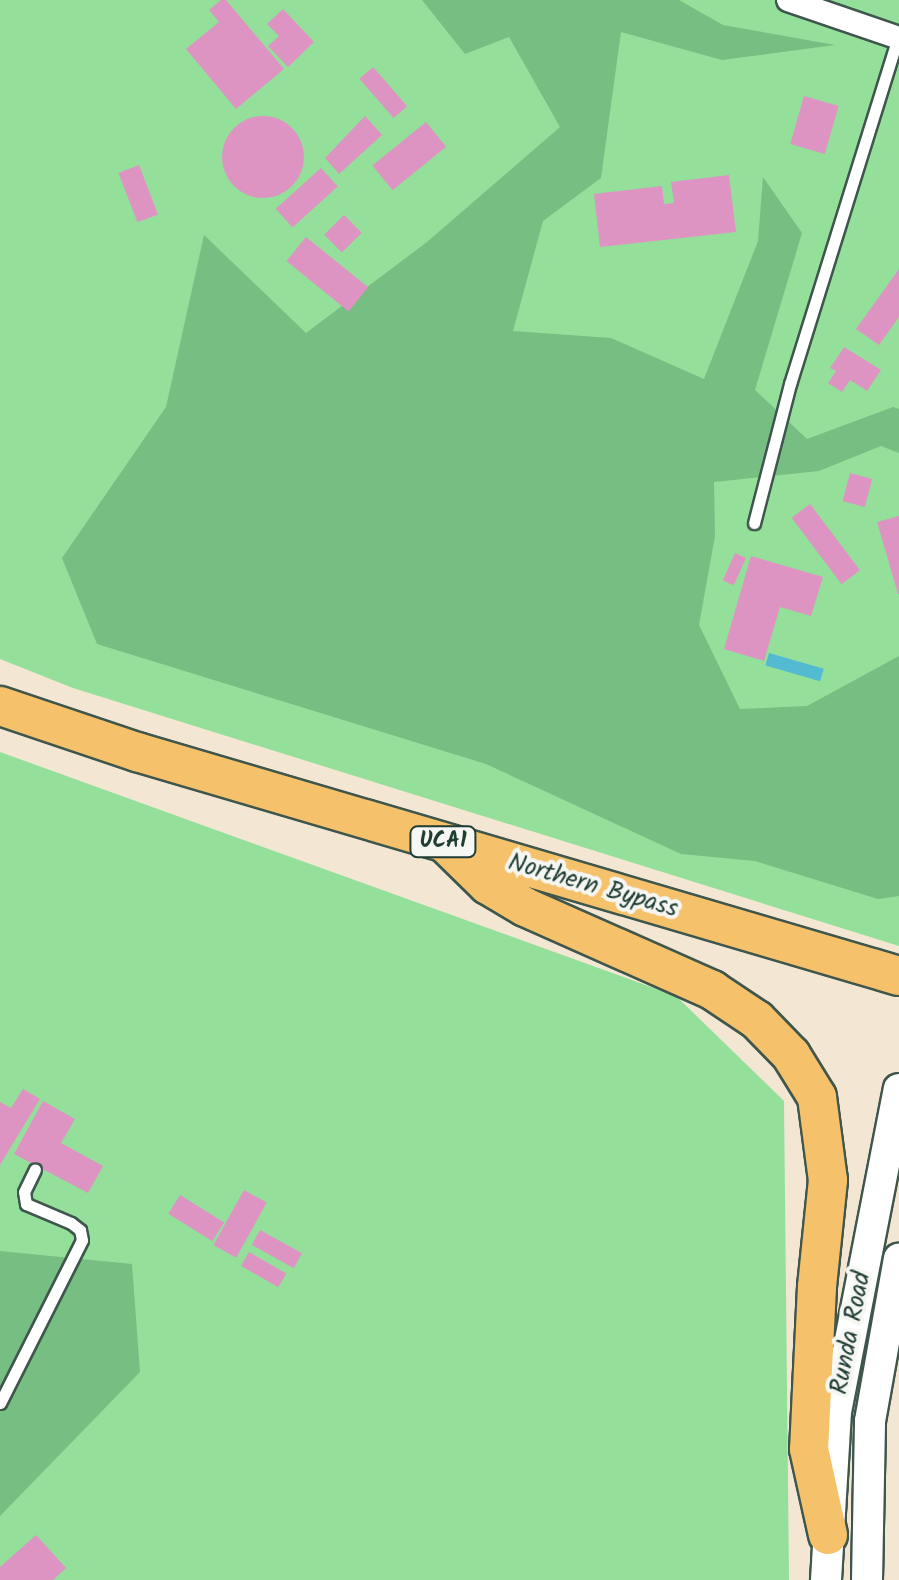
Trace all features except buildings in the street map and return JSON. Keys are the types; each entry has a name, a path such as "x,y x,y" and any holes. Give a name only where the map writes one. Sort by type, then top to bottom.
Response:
{"main road":[{"name":"Northern Bypass","path":"0,706 137,752 893,974"},
{"path":"445,842 488,885 525,907 712,990 756,1020 791,1055 817,1097 827,1206 817,1288 810,1449 828,1535"}],"street":[{"path":"788,0 898,38"},
{"name":"Runda Road","path":"826,1580 836,1412 899,1089"},
{"name":"Runda Road","path":"867,1580 870,1421 899,1259"}],"lane":[{"path":"754,522 790,384 898,38"},
{"path":"0,1402 82,1240 80,1230 71,1223 26,1204 24,1192 35,1169"}],"green space":[{"path":"0,0 899,0 899,946 73,688 0,659"},
{"path":"422,0 679,0 723,25 835,45 722,60 621,32 601,178 543,221 513,331 611,338 704,379 758,241 763,177 802,233 755,390 807,439 893,407 899,409 899,453 881,446 819,471 714,482 715,536 699,625 740,709 807,706 899,656 899,896 878,899 755,861 681,854 486,764 97,644 62,558 166,407 204,235 306,333 427,242 560,127 509,37 465,54"},
{"path":"0,752 676,996 784,1101 789,1580 0,1580"},
{"path":"0,1251 132,1264 140,1372 0,1516"}],"water":[{"path":"769,653 824,669 820,681 765,665"}]}
